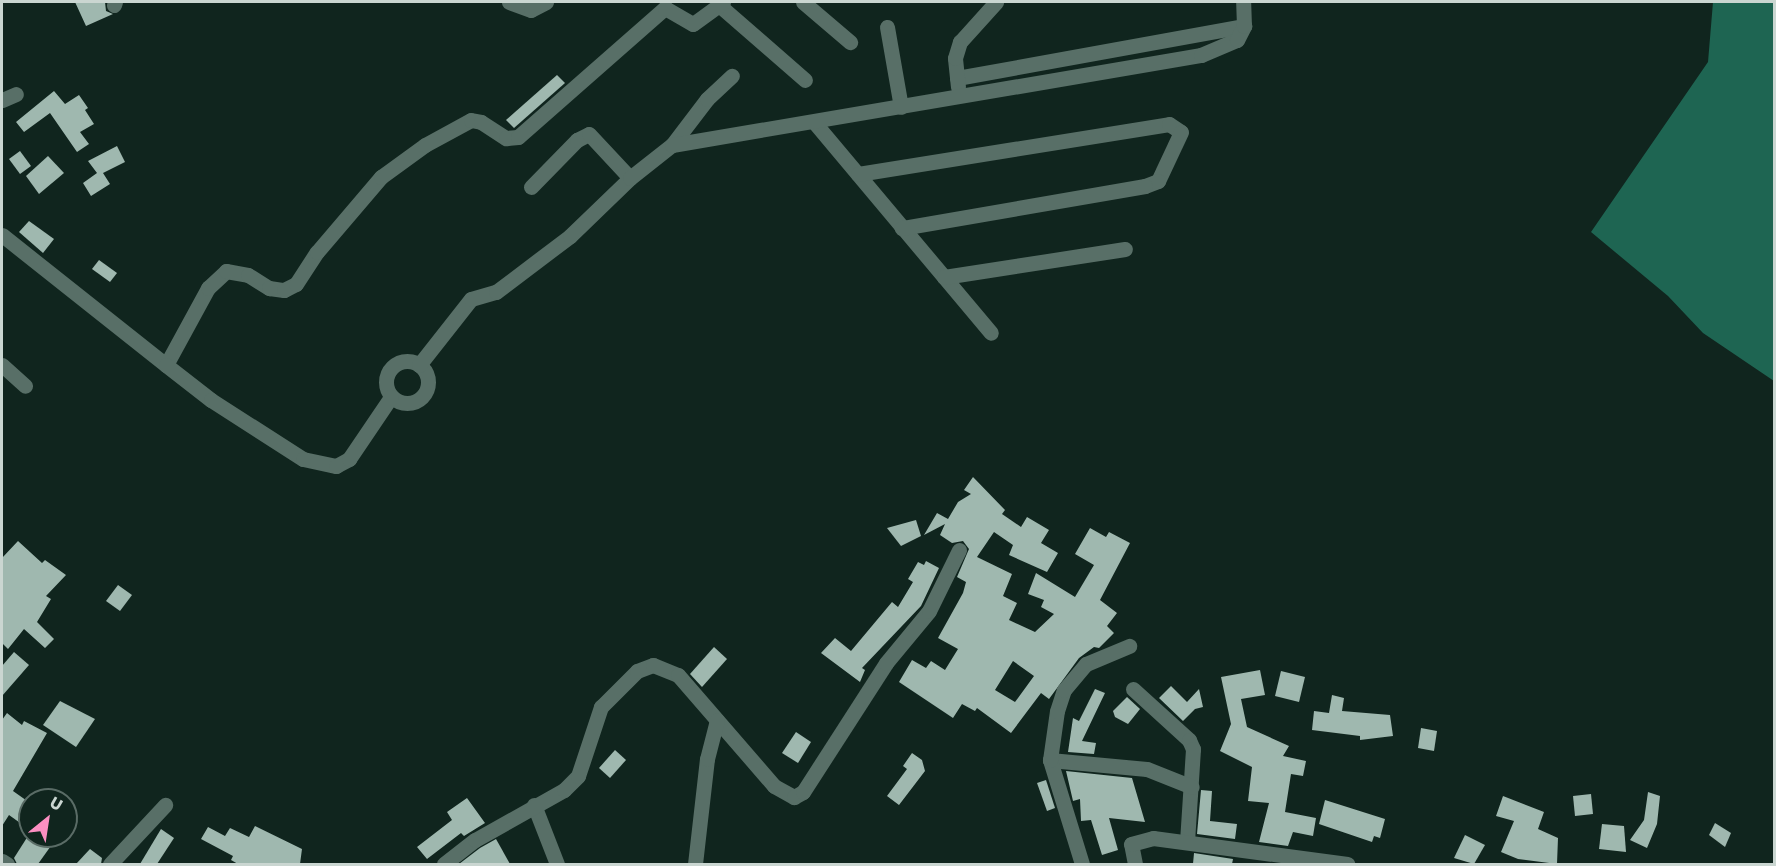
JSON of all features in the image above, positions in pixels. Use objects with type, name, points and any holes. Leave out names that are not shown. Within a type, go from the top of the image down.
[{"type":"street","points":[[509,2],[531,10],[546,2]]},
{"type":"street","points":[[803,2],[850,42]]},
{"type":"street","points":[[958,96],[956,58],[960,42],[997,2]]},
{"type":"street","points":[[672,145],[1201,55],[1237,40],[1244,26],[1243,2]]},
{"type":"street","points":[[166,365],[208,288],[226,271],[248,275],[269,288],[284,290],[297,284],[317,252],[381,177],[460,123],[481,122],[506,138],[518,137],[662,5],[693,24],[721,3],[805,80]]},
{"type":"street","points":[[957,78],[1244,26]]},
{"type":"street","points":[[887,27],[901,107]]},
{"type":"street","points":[[419,365],[471,299],[496,292],[561,243],[630,178],[672,145],[707,99],[732,76]]},
{"type":"street","points":[[814,122],[991,333]]},
{"type":"street","points":[[858,174],[1169,124],[1181,132],[1158,181],[1145,186],[902,228]]},
{"type":"street","points":[[531,187],[578,140],[589,134],[630,178]]},
{"type":"street","points":[[2,235],[211,400],[303,459],[336,466],[349,459],[391,397]]},
{"type":"street","points":[[944,277],[1125,249]]},
{"type":"street","points":[[408,361],[419,365],[429,382],[426,392],[410,404],[391,397],[386,386],[392,369],[408,361]]},
{"type":"street","points":[[2,365],[25,386]]},
{"type":"street","points":[[444,864],[475,840],[564,790],[578,776],[601,707],[637,671],[653,665],[668,669],[717,720],[774,786],[794,797],[803,792],[886,663],[929,611],[960,550]]},
{"type":"street","points":[[1082,864],[1050,760],[1064,690],[1086,664],[1129,646]]},
{"type":"street","points":[[1133,689],[1189,740],[1193,749],[1187,842]]},
{"type":"street","points":[[695,864],[707,759],[717,720]]},
{"type":"street","points":[[1050,760],[1147,769],[1192,787]]},
{"type":"street","points":[[110,864],[165,805]]},
{"type":"street","points":[[534,805],[557,864]]},
{"type":"street","points":[[1135,864],[1131,847],[1134,841],[1187,842],[1255,855],[1347,864]]},
{"type":"street","points":[[2,861],[6,864]]},
{"type":"green space","points":[[1713,2],[1774,2],[1774,381],[1703,333],[1668,296],[1591,232],[1708,62]]},
{"type":"building","points":[[75,2],[105,2],[106,11],[113,14],[86,26]]},
{"type":"building","points":[[557,75],[565,83],[514,128],[506,120]]},
{"type":"building","points":[[54,91],[65,104],[79,95],[88,108],[85,110],[94,124],[80,132],[89,144],[77,152],[50,113],[24,132],[16,122]]},
{"type":"building","points":[[117,146],[125,162],[103,173],[110,184],[91,196],[83,183],[97,173],[88,161]]},
{"type":"building","points":[[20,151],[31,166],[20,174],[9,159]]},
{"type":"building","points":[[48,156],[64,173],[39,194],[26,176]]},
{"type":"building","points":[[29,221],[54,239],[43,253],[19,232]]},
{"type":"building","points":[[99,260],[117,273],[110,282],[92,269]]},
{"type":"building","points":[[973,477],[1005,510],[1002,514],[1021,527],[1027,517],[1049,530],[1041,543],[1058,553],[1047,572],[1009,555],[1013,545],[994,532],[977,557],[1012,574],[1003,596],[1017,603],[1009,620],[1035,632],[1054,614],[1041,607],[1044,600],[1028,594],[1036,573],[1075,597],[1094,565],[1075,554],[1090,528],[1106,537],[1109,532],[1130,543],[1100,600],[1117,613],[1107,626],[1114,633],[1099,648],[1094,647],[1079,658],[1049,699],[1041,693],[1011,733],[977,708],[975,711],[962,704],[953,718],[899,682],[912,660],[926,668],[931,661],[945,670],[958,649],[938,638],[963,593],[966,582],[957,577],[969,549],[963,541],[952,543],[940,535],[945,524],[924,535],[937,513],[948,519],[958,502],[971,494],[964,490]],"holes":[[[1013,661],[1034,676],[1015,702],[995,690]]]},
{"type":"building","points":[[916,520],[921,536],[901,546],[887,528]]},
{"type":"building","points":[[18,541],[42,563],[45,560],[66,575],[46,596],[51,599],[37,622],[54,639],[45,648],[24,629],[8,649],[2,643],[2,558]]},
{"type":"building","points":[[926,561],[939,568],[921,606],[862,668],[865,670],[860,682],[821,653],[835,638],[851,651],[892,602],[898,607],[913,582],[908,579],[918,562],[924,565]]},
{"type":"building","points":[[118,585],[132,595],[120,611],[106,601]]},
{"type":"building","points":[[714,647],[727,659],[702,687],[690,674]]},
{"type":"building","points":[[14,652],[29,665],[2,696],[2,666]]},
{"type":"building","points":[[1260,670],[1265,695],[1241,699],[1247,727],[1289,746],[1283,756],[1306,761],[1303,776],[1291,774],[1285,812],[1316,818],[1313,836],[1293,832],[1288,846],[1259,842],[1269,803],[1248,801],[1252,767],[1220,751],[1231,724],[1221,677]]},
{"type":"building","points":[[1281,671],[1305,677],[1299,702],[1275,696]]},
{"type":"building","points":[[1171,686],[1187,702],[1199,689],[1203,707],[1195,709],[1183,721],[1159,698]]},
{"type":"building","points":[[1095,689],[1105,693],[1082,741],[1096,743],[1094,754],[1068,752],[1073,718],[1079,721]]},
{"type":"building","points":[[1332,695],[1344,698],[1342,711],[1390,715],[1393,736],[1360,740],[1360,736],[1312,730],[1314,711],[1329,713]]},
{"type":"building","points":[[1127,697],[1140,709],[1128,724],[1115,717],[1113,711]]},
{"type":"building","points":[[60,701],[95,719],[76,747],[43,725]]},
{"type":"building","points":[[7,713],[22,725],[24,721],[47,733],[13,791],[18,795],[18,821],[9,815],[2,826],[2,720]]},
{"type":"building","points":[[1421,728],[1437,731],[1434,751],[1418,748]]},
{"type":"building","points":[[796,732],[811,742],[798,763],[782,753]]},
{"type":"building","points":[[615,750],[626,760],[610,778],[599,768]]},
{"type":"building","points":[[912,753],[922,760],[925,771],[899,805],[887,796],[907,769],[903,766]]},
{"type":"building","points":[[1066,771],[1132,778],[1145,822],[1109,818],[1118,850],[1102,855],[1091,820],[1081,821],[1080,799],[1073,801]]},
{"type":"building","points":[[1046,780],[1055,808],[1047,811],[1037,783]]},
{"type":"building","points":[[1201,790],[1212,791],[1210,821],[1237,824],[1235,839],[1197,834]]},
{"type":"building","points":[[1648,792],[1660,796],[1657,824],[1647,848],[1630,840],[1644,820]]},
{"type":"building","points":[[1591,794],[1593,814],[1575,816],[1573,796]]},
{"type":"building","points":[[1503,796],[1544,812],[1538,829],[1558,838],[1557,864],[1518,859],[1501,852],[1514,821],[1496,816]]},
{"type":"building","points":[[467,798],[485,823],[464,836],[461,833],[427,859],[417,847],[452,820],[447,812]]},
{"type":"building","points":[[1325,800],[1385,819],[1380,838],[1374,836],[1372,842],[1319,824]]},
{"type":"building","points":[[1715,823],[1731,833],[1725,847],[1709,835]]},
{"type":"building","points":[[1602,824],[1624,826],[1626,852],[1599,849]]},
{"type":"building","points":[[255,826],[302,849],[300,864],[238,864],[231,860],[233,856],[201,839],[208,827],[225,836],[230,828],[249,837]]},
{"type":"building","points":[[161,829],[174,838],[157,864],[140,864]]},
{"type":"building","points":[[1465,835],[1485,845],[1474,864],[1454,858]]},
{"type":"building","points":[[496,839],[510,864],[459,864],[480,848]]},
{"type":"building","points":[[20,848],[49,848],[38,864],[17,864],[14,858]]},
{"type":"building","points":[[90,849],[102,858],[101,864],[76,864]]},
{"type":"building","points":[[1194,853],[1233,859],[1232,864],[1193,864]]}]
